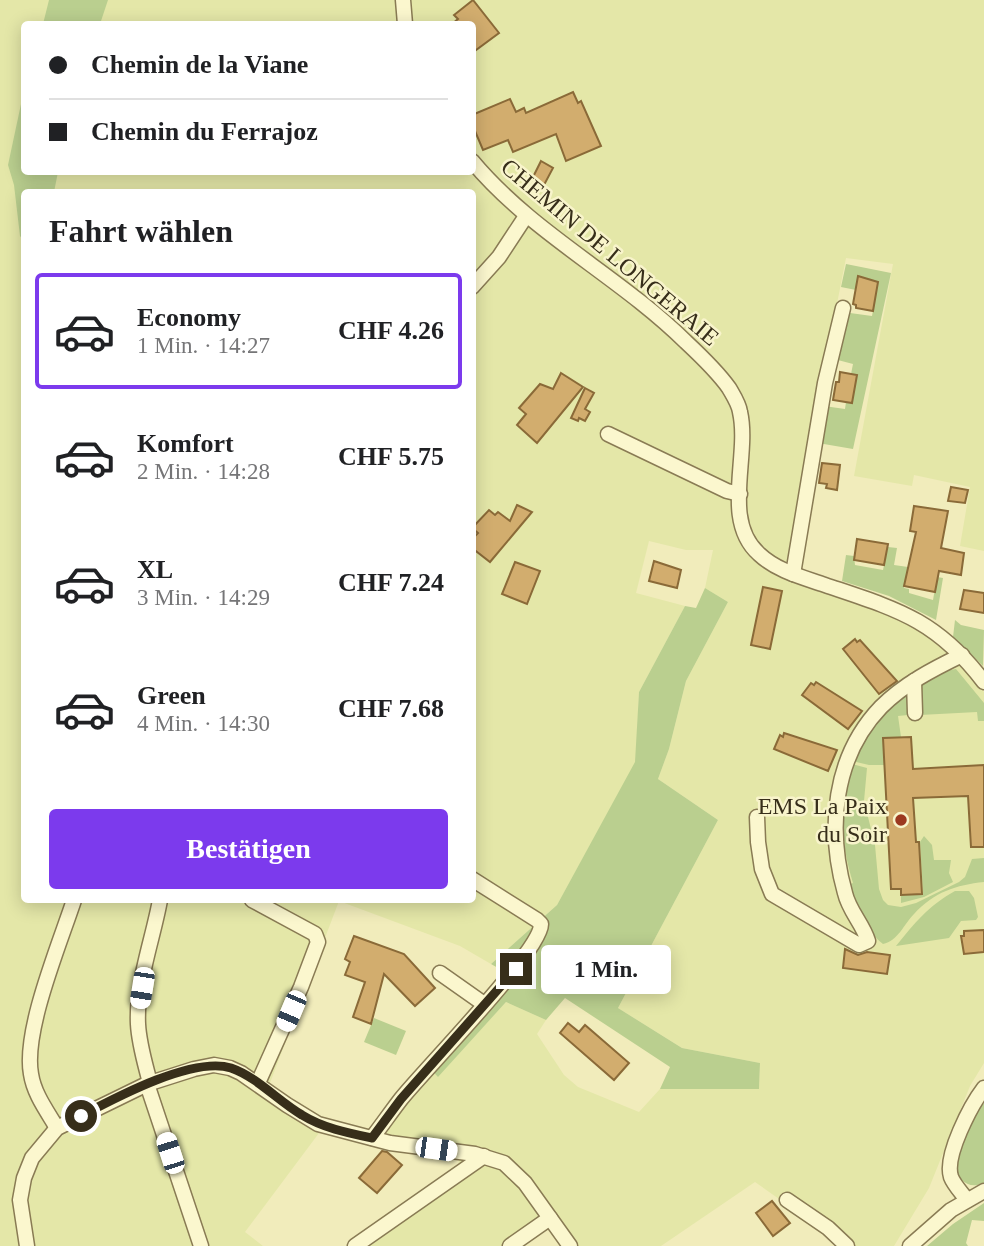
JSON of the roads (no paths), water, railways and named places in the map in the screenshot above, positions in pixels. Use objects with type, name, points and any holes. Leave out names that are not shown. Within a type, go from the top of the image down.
[{"type":"street","points":[[403,0],[405,21]]},
{"type":"street","name":"CHEMIN DE LONGERAIE","points":[[476,166],[526,216],[662,318],[728,387],[740,409],[742,427],[740,517],[745,537],[757,552],[772,565],[901,611],[936,631],[962,655],[984,682]]},
{"type":"street","points":[[476,283],[499,257],[526,216]]},
{"type":"street","points":[[793,574],[825,383],[843,307]]},
{"type":"street","points":[[608,434],[727,491],[740,494]]},
{"type":"street","points":[[757,817],[762,869],[772,894],[859,945],[868,941],[864,928],[846,898],[838,867],[834,836],[837,793],[856,741],[882,706],[914,681],[962,655]]},
{"type":"street","points":[[914,681],[915,713]]},
{"type":"street","points":[[372,1138],[401,1099],[516,969],[542,928],[537,920],[476,882]]},
{"type":"street","points":[[57,1128],[38,1097],[29,1063],[35,1019],[73,903]]},
{"type":"street","points":[[159,903],[138,1022],[148,1083],[201,1246]]},
{"type":"street","points":[[258,903],[315,934],[318,942],[301,988],[258,1083]]},
{"type":"street","points":[[440,973],[484,1004]]},
{"type":"street","points":[[27,1246],[20,1200],[24,1178],[33,1158],[57,1128],[148,1083],[214,1065],[230,1068],[258,1083],[318,1124],[372,1138],[484,1156],[512,1168],[570,1246]]},
{"type":"street","points":[[967,1200],[952,1180],[949,1161],[966,1119],[984,1088]]},
{"type":"street","points":[[355,1246],[484,1156]]},
{"type":"street","points":[[910,1246],[951,1210],[984,1191]]},
{"type":"street","points":[[787,1200],[828,1228],[847,1246]]},
{"type":"street","points":[[510,1246],[550,1218]]},
{"type":"place","name":"EMS La Paix du Soir","points":[[901,820]]}]
